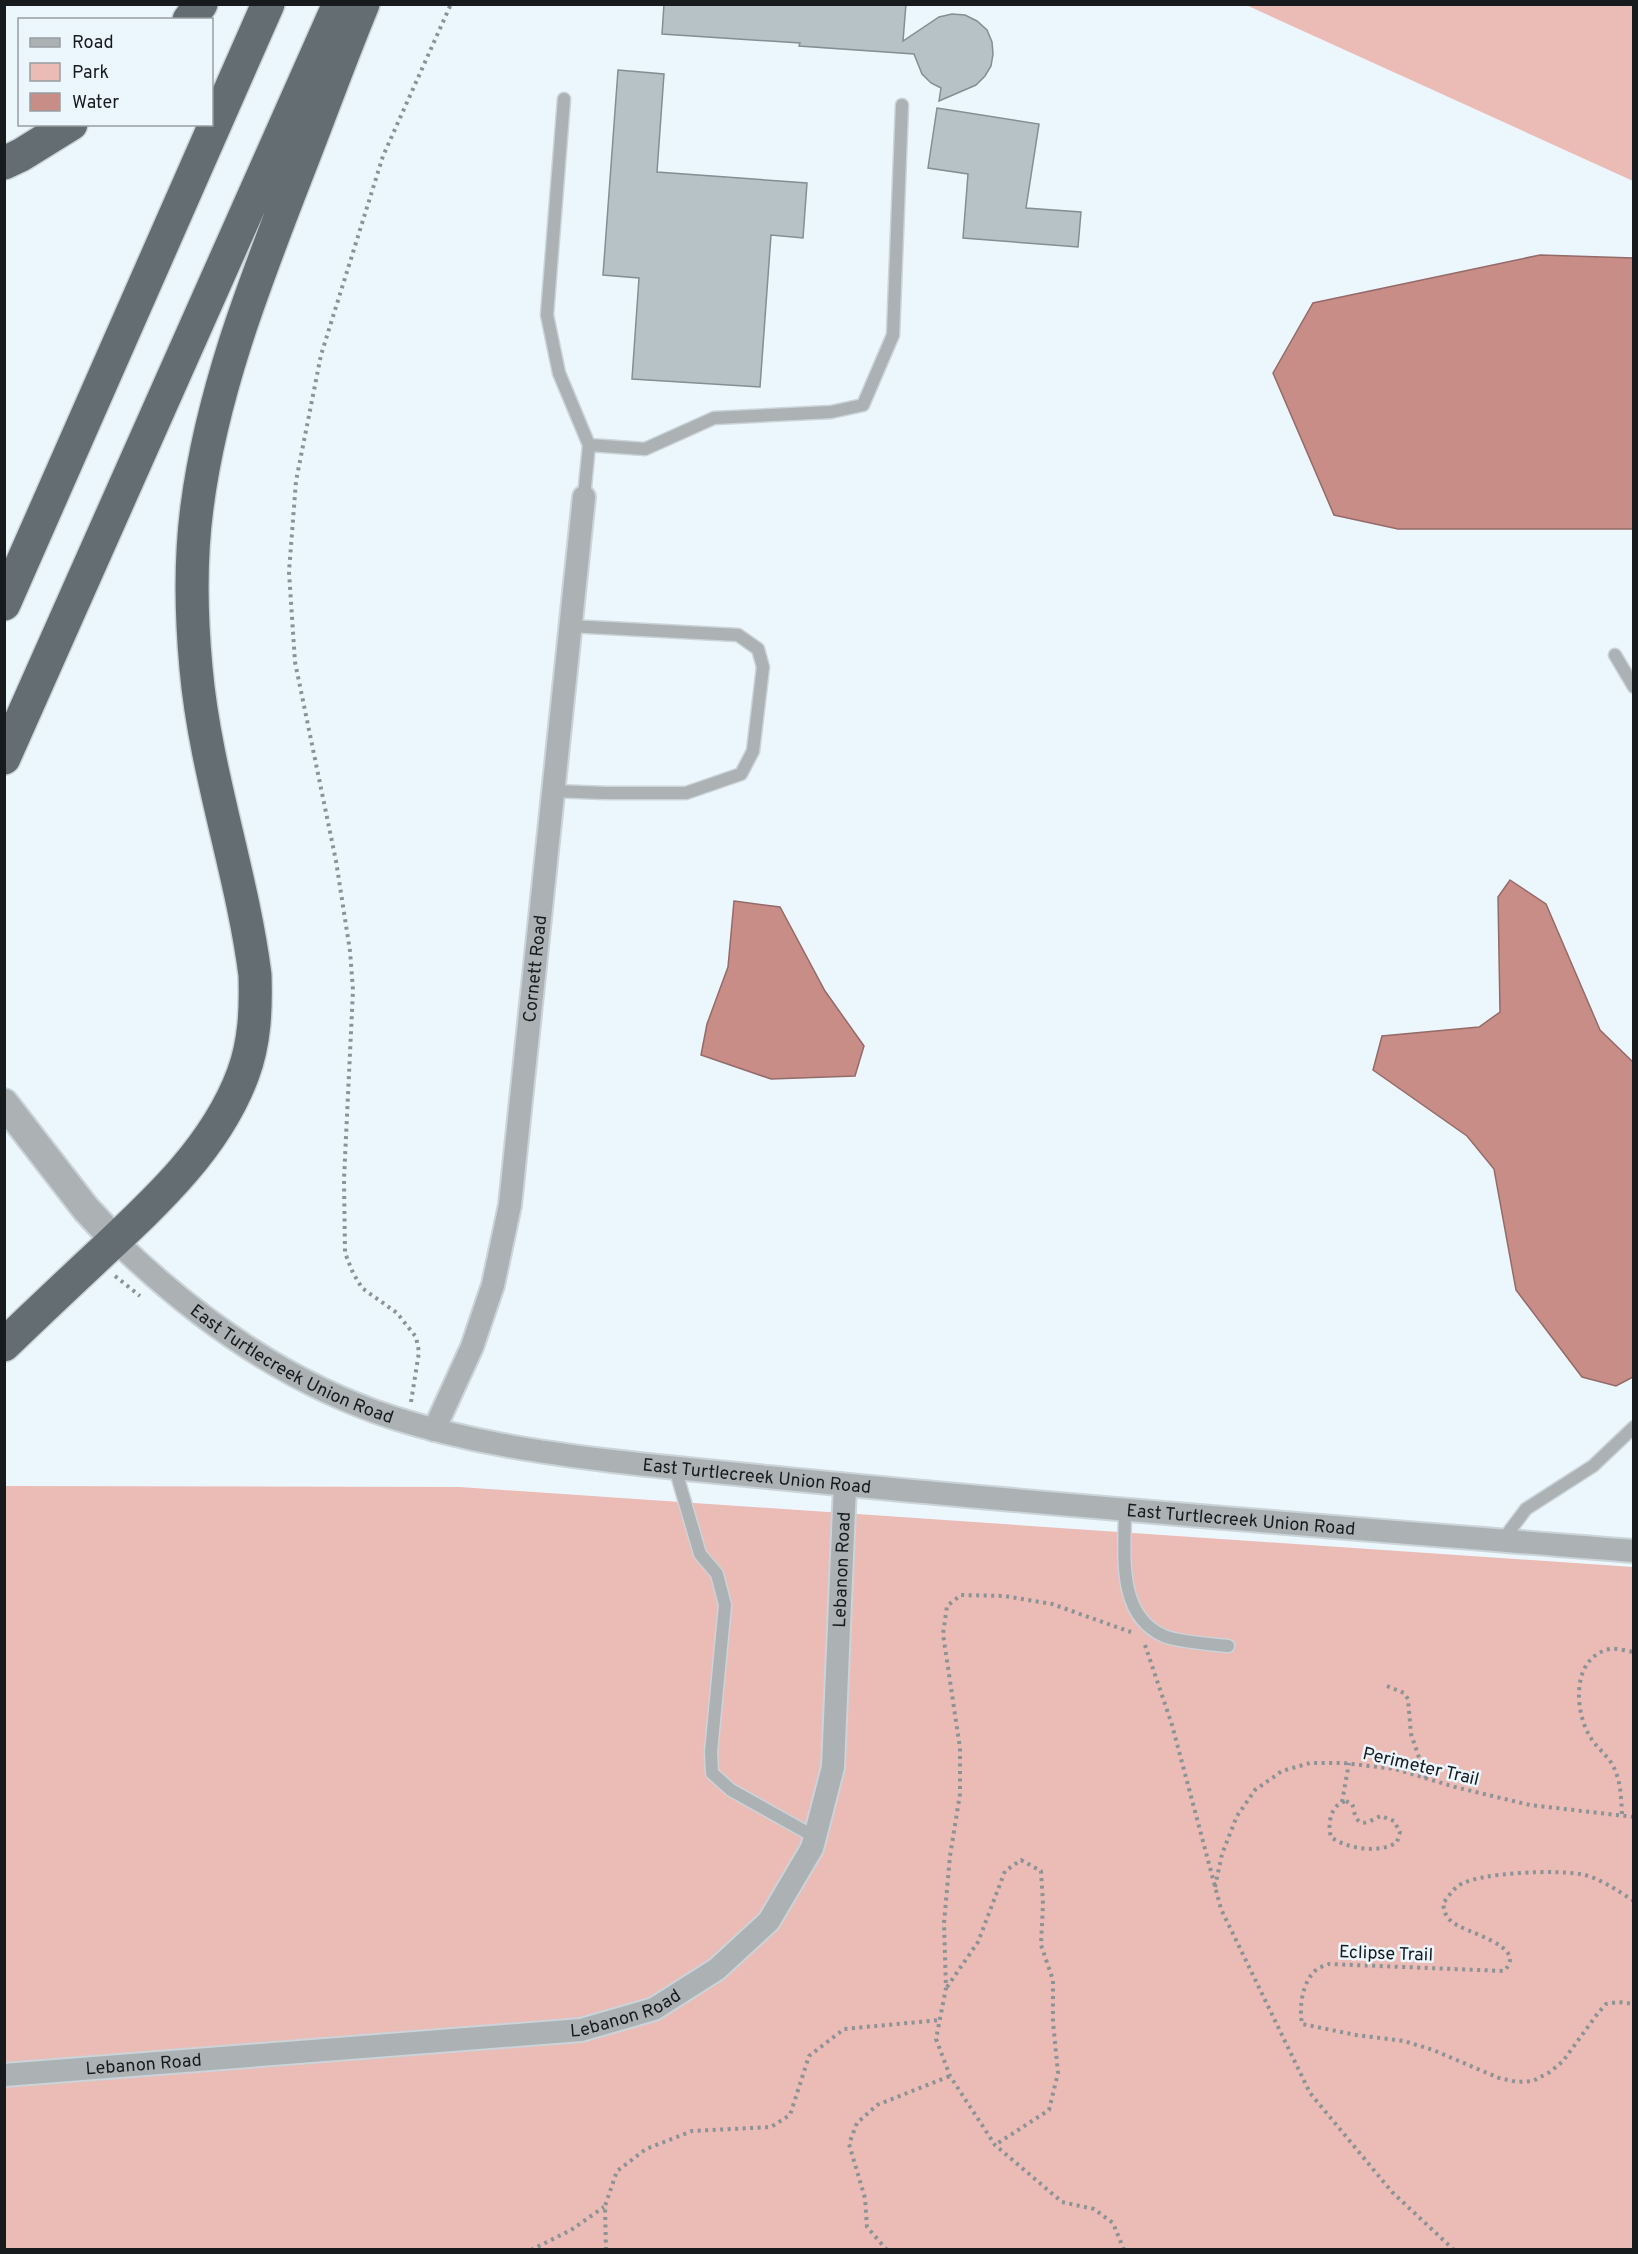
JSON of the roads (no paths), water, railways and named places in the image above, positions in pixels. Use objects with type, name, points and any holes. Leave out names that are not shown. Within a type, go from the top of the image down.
[{"type":"highway","points":[[190,18],[201,4]]},
{"type":"highway","points":[[4,604],[268,4]]},
{"type":"highway","points":[[4,758],[339,4]]},
{"type":"highway","points":[[4,1345],[107,1248],[195,1156],[224,1116],[244,1072],[252,1040],[256,1008],[253,959],[205,734],[196,669],[191,604],[192,555],[197,506],[212,425],[228,362],[260,269],[363,4]]},
{"type":"highway","points":[[4,163],[68,126]]},
{"type":"street","name":"Cornett Road","points":[[434,1430],[472,1347],[493,1285],[510,1205],[584,497]]},
{"type":"street","name":"East Turtlecreek Union Road","points":[[4,1103],[80,1201],[107,1248],[143,1268],[193,1310],[260,1356],[332,1394],[405,1422],[434,1430],[471,1440],[535,1452],[675,1468],[1125,1510],[1634,1551]]},
{"type":"street","name":"Lebanon Road","points":[[4,2075],[581,2030],[654,2009],[717,1969],[770,1921],[812,1848],[815,1837],[833,1767],[845,1485]]},
{"type":"lane","points":[[564,99],[547,315],[559,373],[589,445],[584,497]]},
{"type":"lane","points":[[589,445],[645,449],[714,418],[831,411],[863,405],[893,335],[902,105]]},
{"type":"lane","points":[[554,791],[686,793],[741,774],[753,751],[763,667],[758,649],[738,635],[569,626]]},
{"type":"lane","points":[[1615,655],[1634,687]]},
{"type":"lane","points":[[1502,1540],[1526,1509],[1593,1466],[1634,1427]]},
{"type":"lane","points":[[675,1468],[700,1554],[717,1574],[724,1605],[711,1752],[712,1773],[731,1790],[815,1837]]},
{"type":"lane","points":[[1125,1510],[1125,1563],[1128,1593],[1136,1612],[1148,1626],[1165,1637],[1228,1646]]},
{"type":"water","points":[[1540,255],[1633,258],[1633,529],[1398,529],[1334,515],[1273,373],[1313,303]]},
{"type":"water","points":[[1510,880],[1546,904],[1600,1030],[1633,1062],[1633,1377],[1616,1386],[1582,1377],[1516,1290],[1494,1169],[1467,1136],[1373,1070],[1382,1036],[1479,1027],[1500,1012],[1498,897]]},
{"type":"water","points":[[734,901],[780,907],[825,991],[864,1046],[855,1076],[771,1079],[701,1055],[707,1024],[728,967]]}]
